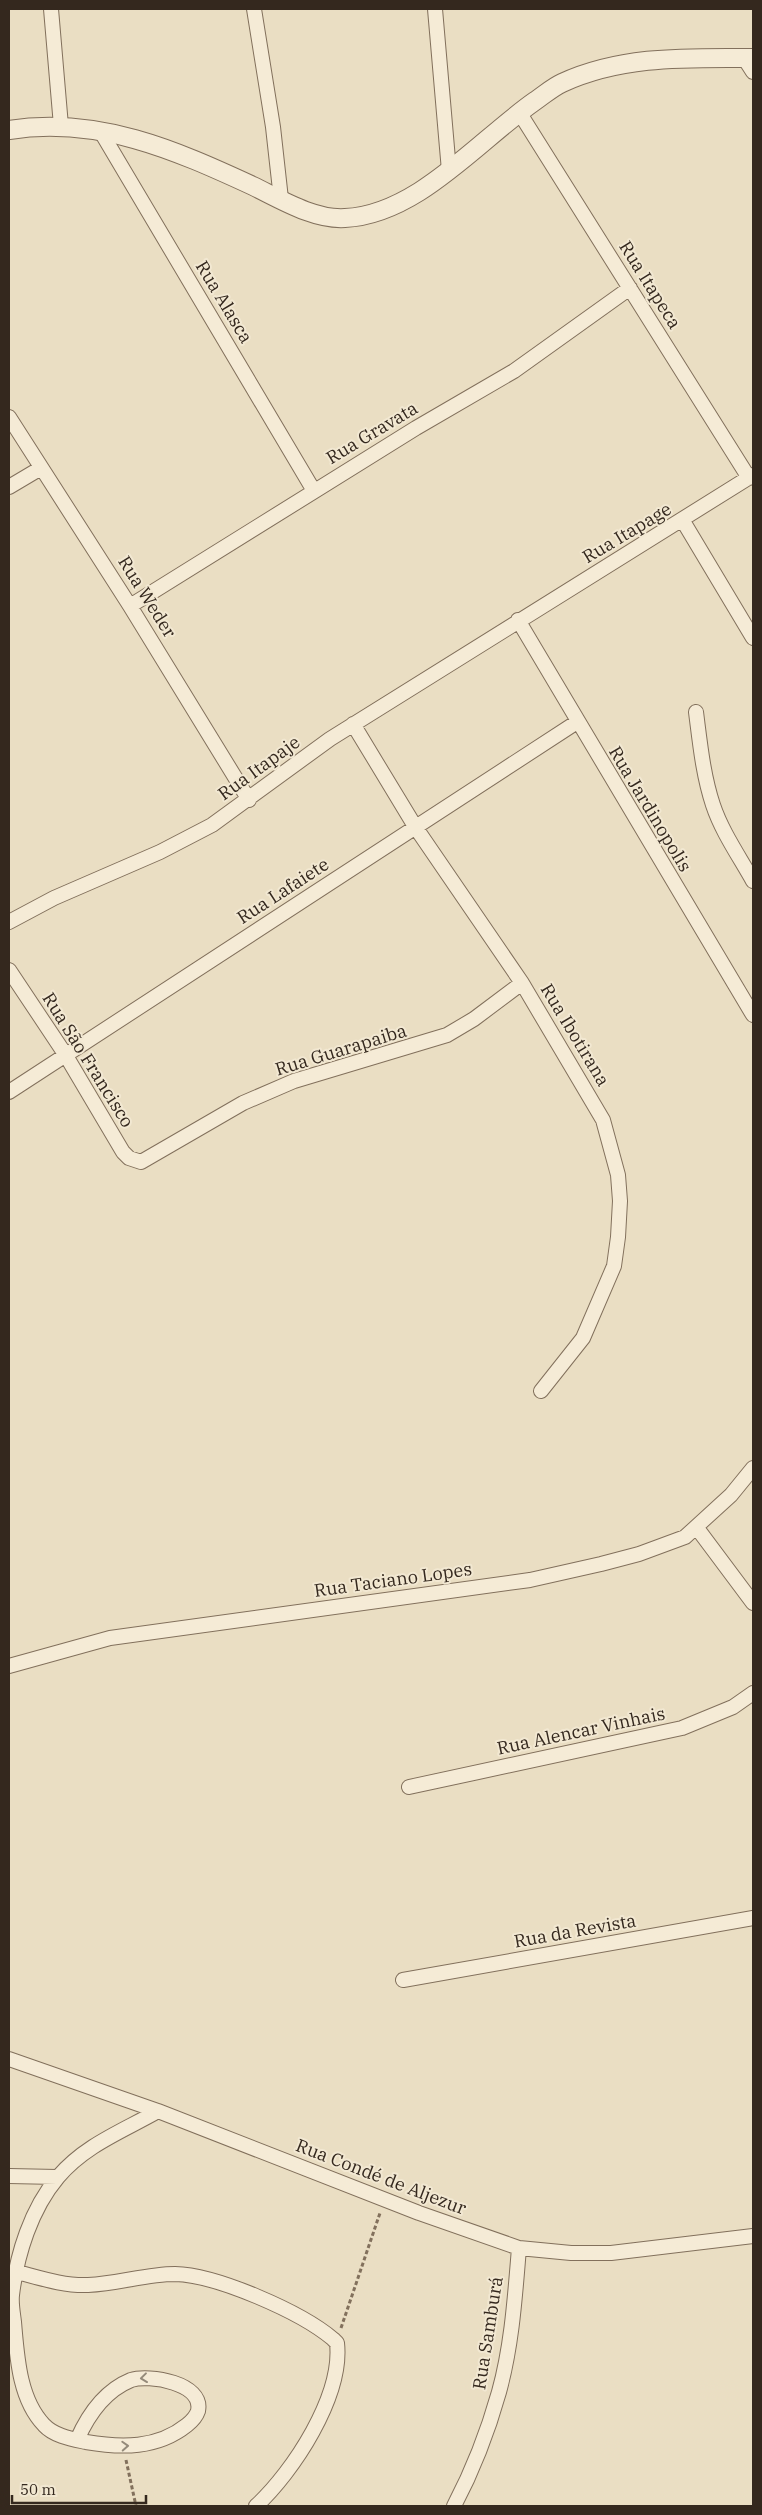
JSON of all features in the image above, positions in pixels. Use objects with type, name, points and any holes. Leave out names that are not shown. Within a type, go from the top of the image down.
[{"type":"street","points":[[51,9],[61,126]]},
{"type":"street","points":[[254,9],[273,127],[281,199]]},
{"type":"street","points":[[435,9],[449,171]]},
{"type":"street","points":[[9,130],[61,126],[132,137],[161,146],[281,199],[327,216],[346,218],[381,210],[411,197],[449,171],[519,112],[561,83],[596,70],[632,62],[665,58],[750,63]]},
{"type":"street","name":"Rua Itapeca","points":[[519,112],[751,477]]},
{"type":"street","name":"Rua Alasca","points":[[101,132],[314,491]]},
{"type":"street","name":"Rua Gravata","points":[[130,606],[314,491],[514,371],[630,288]]},
{"type":"street","name":"Rua Weder","points":[[9,417],[130,606],[249,800]]},
{"type":"street","points":[[9,487],[41,468]]},
{"type":"street","name":"Rua Itapage","points":[[518,620],[683,521],[751,477]]},
{"type":"street","points":[[683,521],[753,638]]},
{"type":"street","name":"Rua Jardinopolis","points":[[518,620],[753,1016]]},
{"type":"street","name":"Rua Itapaje","points":[[9,922],[54,898],[188,839],[249,800],[353,724],[518,620]]},
{"type":"street","points":[[696,712],[704,768],[713,804],[729,840],[753,880]]},
{"type":"street","name":"Rua Lafaiete","points":[[9,1092],[577,722]]},
{"type":"street","name":"Rua Ibotirana","points":[[353,724],[416,828],[522,984],[603,1120],[618,1175],[620,1201],[614,1266],[601,1300],[583,1338],[541,1391]]},
{"type":"street","name":"Rua São Francisco","points":[[9,970],[65,1054],[122,1152],[129,1158],[141,1162]]},
{"type":"street","name":"Rua Guarapaiba","points":[[141,1162],[243,1103],[294,1081],[447,1034],[474,1019],[522,984]]},
{"type":"street","name":"Rua Taciano Lopes","points":[[9,1666],[110,1638],[530,1580],[639,1554],[684,1537],[697,1528],[731,1496],[753,1468]]},
{"type":"street","points":[[697,1528],[753,1603]]},
{"type":"street","name":"Rua Alencar Vinhais","points":[[409,1787],[682,1728],[710,1718],[753,1694]]},
{"type":"street","name":"Rua da Revista","points":[[403,1980],[753,1918]]},
{"type":"street","name":"Rua Condé de Aljezur","points":[[9,2059],[158,2111],[384,2199],[519,2248],[571,2253],[611,2252],[753,2236]]},
{"type":"street","points":[[76,2440],[93,2410],[108,2395],[131,2381],[141,2378],[162,2378],[181,2386],[195,2398],[198,2410],[194,2419],[181,2430],[165,2438],[123,2447],[76,2440],[62,2436],[44,2425],[27,2398],[18,2365],[12,2296],[30,2223],[58,2177],[90,2147],[158,2111]]},
{"type":"street","points":[[9,2176],[58,2177]]},
{"type":"street","name":"Rua Samburá","points":[[454,2506],[468,2479],[499,2392],[512,2322],[519,2248]]},
{"type":"street","points":[[17,2272],[68,2284],[89,2285],[159,2274],[179,2274],[248,2293],[300,2317],[320,2329],[337,2343],[337,2364],[332,2386],[315,2428],[288,2472],[256,2506]]},
{"type":"path","points":[[337,2343],[384,2199]]},
{"type":"path","points":[[123,2447],[136,2506]]}]
